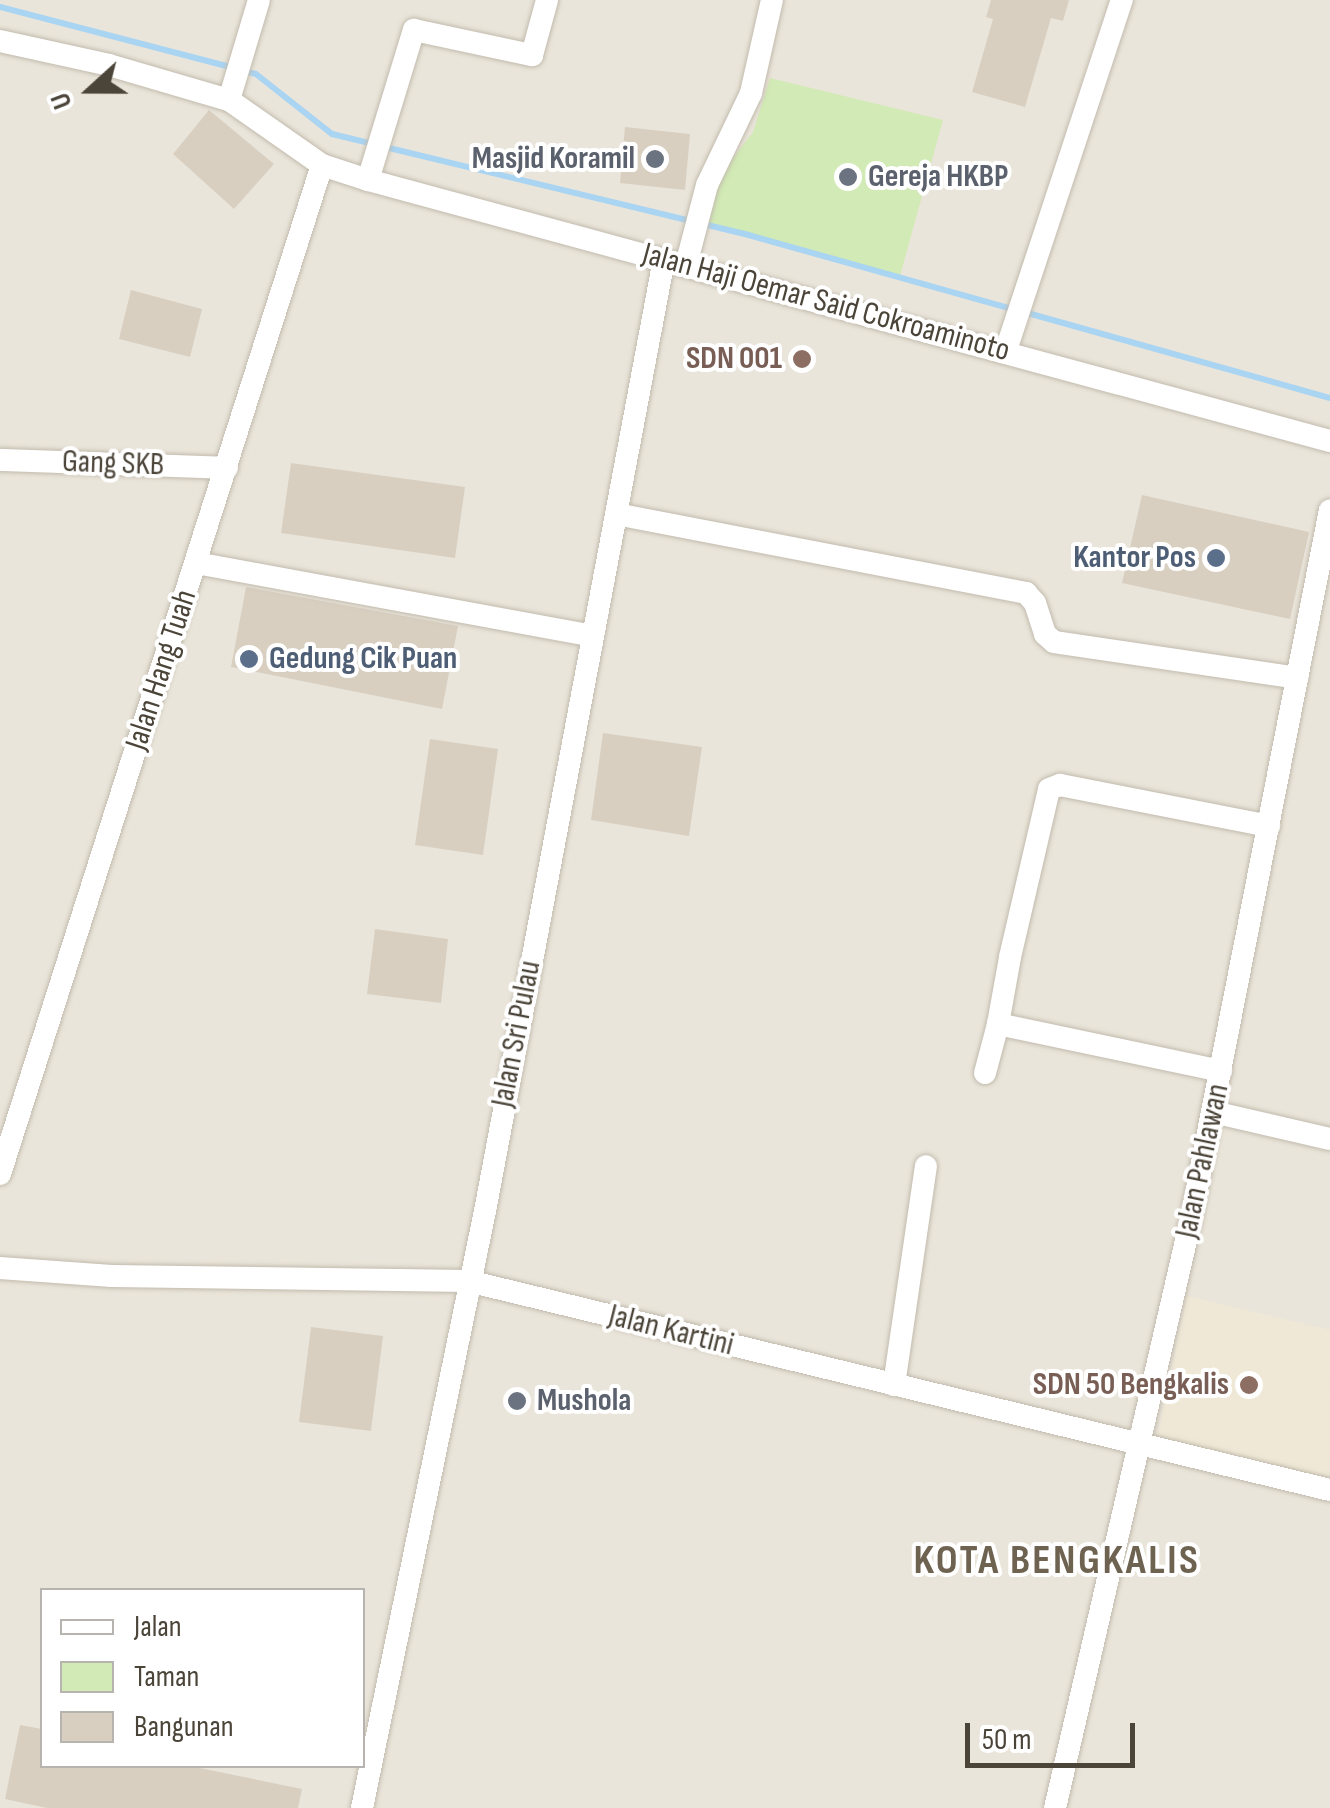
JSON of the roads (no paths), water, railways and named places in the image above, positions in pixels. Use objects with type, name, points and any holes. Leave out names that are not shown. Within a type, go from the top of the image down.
[{"type":"street","points":[[234,84],[259,0]]},
{"type":"street","points":[[372,172],[414,30],[532,55],[548,0]]},
{"type":"street","name":"Jalan Sri Pulau","points":[[362,1808],[616,514],[680,257],[750,93],[772,0]]},
{"type":"street","points":[[1009,342],[1122,0]]},
{"type":"street","name":"Jalan Haji Oemar Said Cokroaminoto","points":[[0,41],[109,65],[234,84],[322,165],[372,172],[1009,342],[1330,441]]},
{"type":"street","name":"Jalan Hang Tuah","points":[[0,1174],[322,165]]},
{"type":"street","name":"Gang SKB","points":[[0,460],[227,468]]},
{"type":"street","name":"Jalan Pahlawan","points":[[1055,1808],[1136,1445],[1167,1333],[1330,510]]},
{"type":"street","points":[[616,514],[1026,593],[1035,603],[1045,634],[1054,642],[1297,678]]},
{"type":"street","points":[[196,563],[592,636]]},
{"type":"street","points":[[985,1073],[1048,789],[1060,785],[1269,826]]},
{"type":"street","points":[[998,1024],[1221,1070]]},
{"type":"street","points":[[1213,1112],[1330,1140]]},
{"type":"street","points":[[894,1385],[926,1166]]},
{"type":"street","name":"Jalan Kartini","points":[[0,1268],[112,1276],[468,1281],[1330,1490]]},
{"type":"waterway","points":[[0,7],[231,67]]},
{"type":"waterway","points":[[243,71],[256,74],[332,134],[373,144]]},
{"type":"waterway","points":[[385,147],[745,234],[1012,309]]},
{"type":"waterway","points":[[1024,312],[1330,398]]},
{"type":"place","name":"Masjid Koramil","points":[[655,159]]},
{"type":"place","name":"Gereja HKBP","points":[[848,177]]},
{"type":"place","name":"SDN 001","points":[[802,359]]},
{"type":"place","name":"Kantor Pos","points":[[1216,558]]},
{"type":"place","name":"Gedung Cik Puan","points":[[249,659]]},
{"type":"place","name":"SDN 50 Bengkalis","points":[[1249,1385]]},
{"type":"place","name":"Mushola","points":[[517,1401]]},
{"type":"district","name":"KOTA BENGKALIS","points":[[1057,1561]]}]
